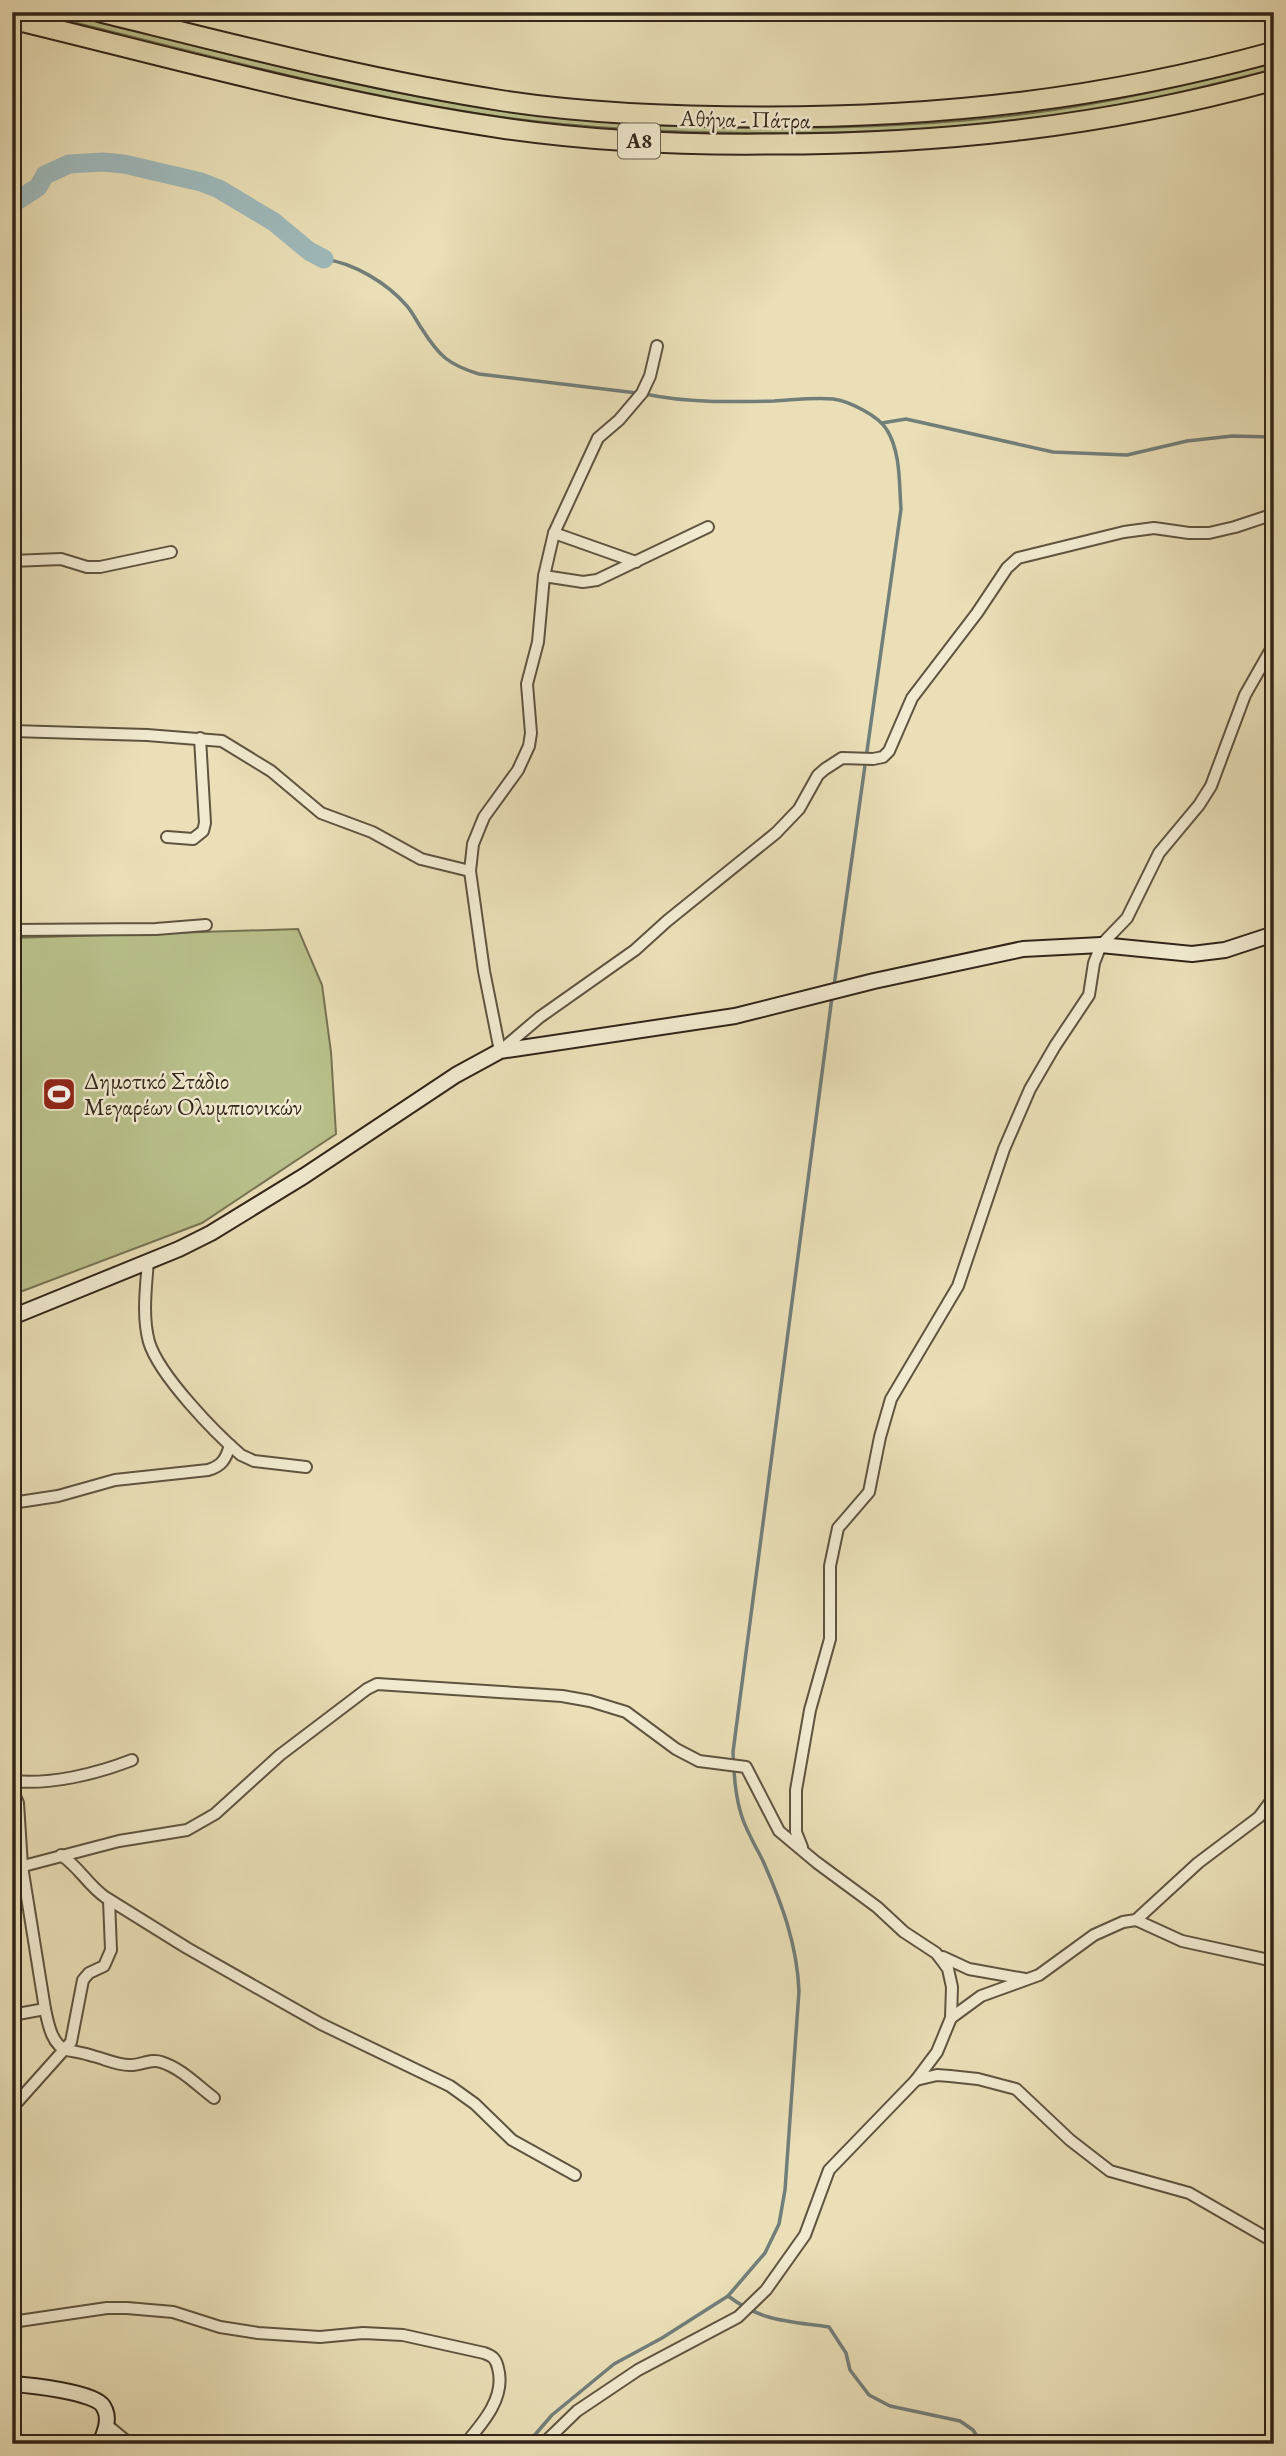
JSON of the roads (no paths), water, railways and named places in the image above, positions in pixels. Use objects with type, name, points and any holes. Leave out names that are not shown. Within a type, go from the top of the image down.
[{"type":"highway","name":"Αθήνα - Πάτρα","points":[[101,12],[426,88],[546,106],[668,116],[830,117],[991,107],[1126,87],[1274,52]]},
{"type":"highway","name":"Αθήνα - Πάτρα","points":[[12,19],[407,112],[528,131],[666,142],[831,144],[993,134],[1075,124],[1140,112],[1274,80]]},
{"type":"street","points":[[500,1051],[484,971],[470,871],[473,844],[480,826],[519,770],[529,746],[531,733],[527,684],[538,642],[544,576],[554,533],[590,451],[642,393],[650,376],[657,346]]},
{"type":"street","points":[[12,1317],[197,1241],[229,1223],[456,1075],[500,1051],[551,1009],[635,950],[776,833],[799,809],[818,775],[847,757],[880,758],[889,751],[912,698],[967,627],[1007,568],[1018,558],[1134,530],[1154,528],[1209,533],[1274,514]]},
{"type":"street","points":[[544,576],[583,582],[597,580],[708,527]]},
{"type":"street","points":[[554,533],[636,562]]},
{"type":"street","points":[[12,561],[61,559],[87,567],[100,567],[171,552]]},
{"type":"street","points":[[803,1849],[796,1832],[796,1790],[810,1710],[830,1639],[830,1566],[836,1533],[840,1524],[869,1492],[891,1399],[958,1286],[1004,1149],[1030,1089],[1089,995],[1094,963],[1101,945],[1128,918],[1159,853],[1205,796],[1245,695],[1274,644]]},
{"type":"street","points":[[12,731],[222,741],[284,780],[321,813],[372,832],[421,859],[470,871]]},
{"type":"street","points":[[167,837],[193,839],[203,831],[205,823],[200,738]]},
{"type":"street","points":[[12,930],[180,928],[206,925]]},
{"type":"street","points":[[500,1051],[716,1019],[1023,949],[1101,945],[1192,954],[1225,950],[1274,934]]},
{"type":"street","points":[[148,1261],[146,1323],[149,1341],[168,1377],[241,1455],[254,1461],[306,1466]]},
{"type":"street","points":[[12,1503],[58,1496],[115,1480],[208,1471],[219,1467],[230,1445]]},
{"type":"street","points":[[17,1868],[119,1841],[178,1833],[206,1820],[315,1727],[377,1684],[562,1696],[626,1712],[676,1749],[706,1763],[746,1767],[779,1831],[877,1907],[904,1932],[936,1953],[969,1969],[1027,1979]]},
{"type":"street","points":[[12,1781],[30,1782],[76,1776],[132,1760]]},
{"type":"street","points":[[12,1789],[18,1803],[17,1868],[51,2033],[65,2050],[124,2065],[163,2062],[214,2098]]},
{"type":"street","points":[[1136,1920],[1198,1863],[1259,1817],[1274,1797]]},
{"type":"street","points":[[61,1855],[71,1862],[94,1889],[109,1900],[187,1948],[331,2029],[450,2086],[475,2104],[512,2140],[575,2175]]},
{"type":"street","points":[[12,2108],[71,2042],[83,1980],[89,1973],[104,1966],[111,1950],[109,1900]]},
{"type":"street","points":[[951,2018],[981,1996],[1046,1970],[1094,1935],[1123,1922],[1136,1920],[1182,1941],[1274,1961]]},
{"type":"street","points":[[543,2444],[570,2416],[603,2393],[638,2370],[717,2330],[747,2310],[766,2290],[805,2235],[829,2170],[916,2080],[937,2052],[951,2018],[951,1978],[936,1953]]},
{"type":"street","points":[[12,2015],[45,2009]]},
{"type":"street","points":[[916,2080],[937,2075],[950,2076],[1016,2088],[1070,2140],[1110,2171],[1189,2193],[1274,2242]]},
{"type":"street","points":[[12,2322],[98,2309],[127,2308],[173,2312],[220,2327],[258,2333],[320,2337],[363,2333],[403,2334],[484,2353],[496,2362],[500,2386],[490,2413],[465,2444]]},
{"type":"street","points":[[12,2384],[98,2400],[103,2406],[107,2425],[100,2444]]},
{"type":"street","points":[[107,2425],[130,2444]]},
{"type":"waterway","points":[[12,204],[38,187],[45,175],[69,164],[124,164],[201,182],[219,189],[274,222],[309,251],[324,259]]},
{"type":"waterway","points":[[324,259],[369,275],[390,290],[409,309],[440,353],[460,367],[479,374],[637,393]]},
{"type":"waterway","points":[[645,394],[709,401],[818,398],[840,400],[863,410],[877,420],[892,439],[898,469],[901,509],[834,986]]},
{"type":"waterway","points":[[882,423],[906,419],[1053,452],[1127,455],[1187,441],[1232,436],[1274,437]]},
{"type":"waterway","points":[[527,2444],[552,2415],[614,2364],[662,2338],[728,2296],[765,2253],[779,2224],[785,2190],[798,1974],[782,1909],[740,1809],[733,1752],[832,997]]},
{"type":"waterway","points":[[728,2296],[764,2316],[829,2327],[846,2353],[850,2370],[869,2395],[890,2406],[960,2421],[973,2430],[982,2444]]},
{"type":"place","name":"Δημοτικό Στάδιο Μεγαρέων Ολυμπιονικών","points":[[59,1094]]}]
